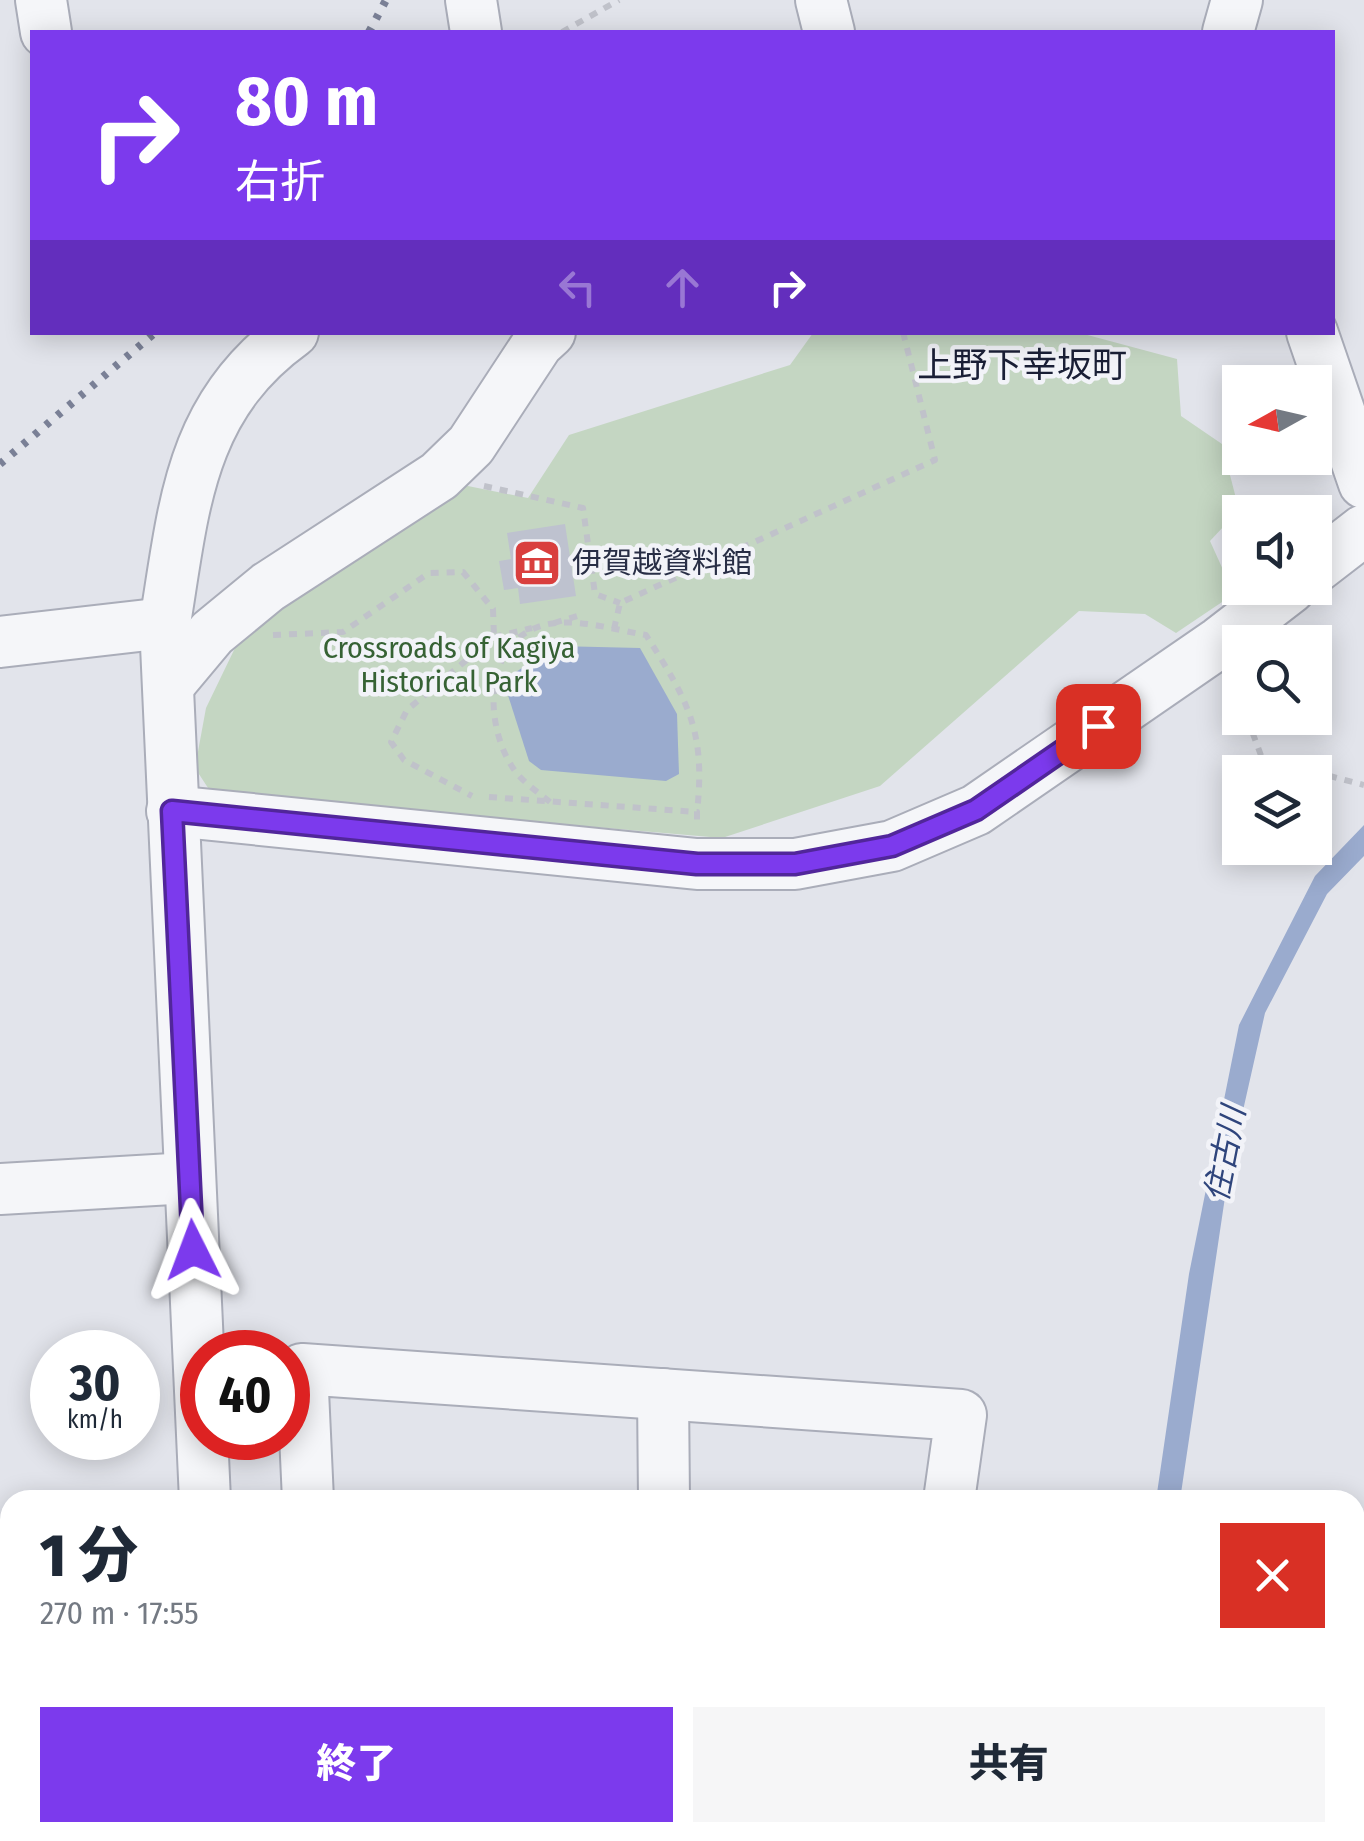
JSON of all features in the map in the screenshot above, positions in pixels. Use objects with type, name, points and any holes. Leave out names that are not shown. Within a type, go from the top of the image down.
[{"type":"street","points":[[41,0],[46,30]]},
{"type":"street","points":[[471,0],[476,30]]},
{"type":"street","points":[[822,0],[829,30]]},
{"type":"street","points":[[1229,30],[1237,0]]},
{"type":"street","points":[[204,1490],[172,811],[171,682],[189,628],[185,498],[200,443],[233,386],[290,335]]},
{"type":"street","points":[[0,642],[189,628],[268,587],[438,476],[471,446],[547,335]]},
{"type":"street","points":[[1313,335],[1364,483]]},
{"type":"street","points":[[1332,555],[1364,530]]},
{"type":"street","points":[[172,811],[697,864],[795,864],[892,846],[976,810],[1268,605]]},
{"type":"street","points":[[0,1189],[190,1178]]},
{"type":"street","points":[[308,1490],[302,1370],[960,1415],[951,1490]]},
{"type":"street","points":[[664,1394],[664,1490]]},
{"type":"path","points":[[566,30],[618,0]]},
{"type":"path","points":[[438,476],[583,508],[595,594],[620,602],[935,460],[904,335]]},
{"type":"path","points":[[189,628],[313,636],[343,632],[429,573],[463,572],[493,610],[494,636]]},
{"type":"path","points":[[614,629],[620,602]]},
{"type":"path","points":[[584,614],[494,636],[407,710],[391,742],[404,760],[466,795],[697,812]]},
{"type":"path","points":[[550,802],[516,771],[509,758],[497,733],[491,682],[510,649],[544,625],[646,635],[691,712],[700,741],[697,864]]},
{"type":"path","points":[[1253,735],[1262,758],[1364,785]]},
{"type":"green space","name":"Crossroads of Kagiya Historical Park","points":[[812,335],[1087,335],[1177,359],[1181,416],[1222,444],[1222,475],[1230,475],[1235,495],[1222,495],[1222,528],[1210,541],[1222,568],[1222,602],[1176,633],[1145,614],[1079,611],[880,786],[722,838],[212,794],[195,768],[206,708],[235,648],[269,601],[453,483],[528,498],[569,435],[790,365]]},
{"type":"water","points":[[555,646],[640,648],[677,714],[679,774],[666,781],[541,770],[529,761],[507,692],[516,672]]},
{"type":"water","name":"住古川","points":[[1364,825],[1364,856],[1327,894],[1265,1013],[1228,1177],[1181,1490],[1157,1490],[1189,1274],[1239,1025],[1315,876],[1326,865],[1332,865],[1332,858]]},
{"type":"building","points":[[565,524],[576,596],[520,604],[518,588],[504,590],[499,561],[511,559],[507,533]]},
{"type":"railway","points":[[370,30],[386,0]]},
{"type":"railway","points":[[0,464],[152,335]]},
{"type":"place","name":"伊賀越資料館","points":[[537,563]]},
{"type":"district","name":"上野下幸坂町","points":[[1022,365]]},
{"type":"route","points":[[193,1250],[172,811],[697,864],[795,864],[892,846],[976,810],[1098,726]]}]
